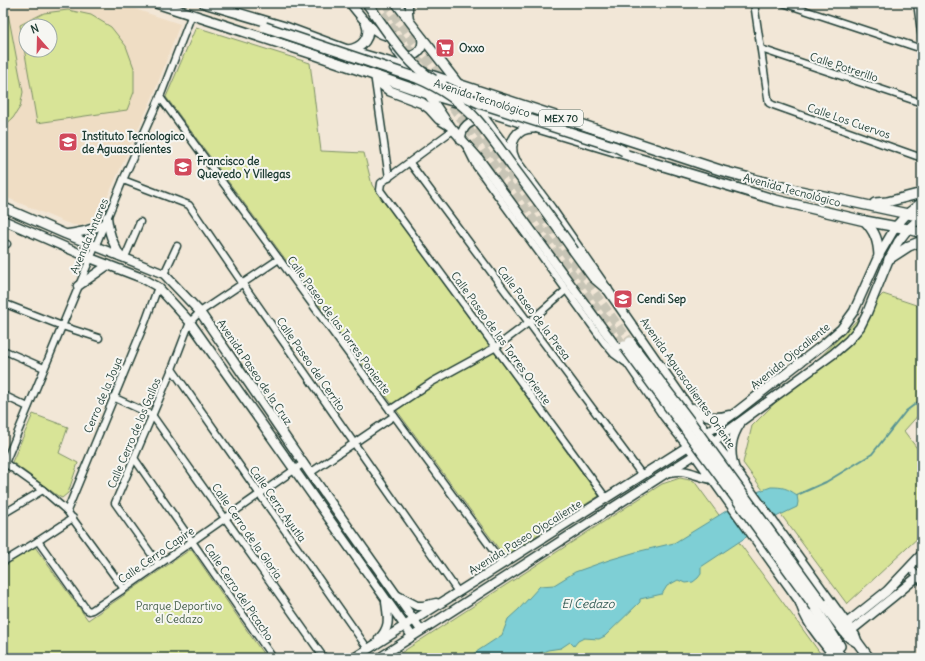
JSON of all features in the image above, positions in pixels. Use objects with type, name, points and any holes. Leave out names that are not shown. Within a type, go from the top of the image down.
[{"type":"main road","name":"Avenida Tecnológico","points":[[156,3],[376,75],[428,94],[477,108],[535,128],[776,200],[922,233]]},
{"type":"main road","points":[[350,3],[375,31],[387,36]]},
{"type":"main road","points":[[362,3],[387,36],[451,128],[479,159],[628,363],[664,416],[695,455],[729,504],[842,658]]},
{"type":"main road","points":[[367,3],[410,60],[422,73],[445,87],[479,103],[616,147],[654,163]]},
{"type":"main road","name":"Avenida Aguascalientes Oriente","points":[[396,3],[410,23],[460,85],[551,208],[707,433],[775,525],[846,629],[850,638],[858,643],[869,658]]},
{"type":"main road","name":"Avenida Tecnológico","points":[[208,4],[285,27],[347,50],[409,68],[722,171],[791,189],[922,216]]},
{"type":"main road","points":[[208,4],[219,12],[417,78],[432,85],[449,96],[477,119],[593,277],[607,289]]},
{"type":"main road","points":[[347,50],[352,50],[359,47],[365,41],[368,34],[368,26],[366,22]]},
{"type":"main road","points":[[399,54],[408,57],[417,53],[421,48],[422,38]]},
{"type":"main road","points":[[376,75],[381,84],[390,91],[422,103],[451,128]]},
{"type":"main road","points":[[463,141],[462,132],[469,123],[478,120],[488,124]]},
{"type":"main road","points":[[514,158],[511,146],[516,134],[527,128],[535,128]]},
{"type":"main road","points":[[862,204],[887,202],[922,193]]},
{"type":"main road","name":"Avenida Ojocaliente","points":[[707,433],[735,413],[841,329],[854,311],[879,255],[896,226],[908,213],[922,202]]},
{"type":"main road","name":"Avenida Paseo de la Cruz","points":[[3,208],[164,274],[200,312],[310,473],[421,630]]},
{"type":"main road","name":"Avenida Ojocaliente","points":[[714,441],[833,354],[848,341],[860,327],[889,259],[898,242],[908,229],[922,216]]},
{"type":"main road","name":"Avenida Paseo de la Cruz","points":[[3,220],[90,258],[142,278],[158,287],[190,322],[412,636]]},
{"type":"main road","points":[[65,234],[94,229],[106,220],[112,240],[122,257]]},
{"type":"main road","points":[[865,221],[872,228],[876,236],[879,255]]},
{"type":"main road","points":[[889,259],[909,246],[922,241]]},
{"type":"main road","points":[[78,286],[108,265]]},
{"type":"main road","name":"Avenida Aguascalientes Oriente","points":[[627,344],[716,471],[818,605],[848,658]]},
{"type":"main road","points":[[686,403],[699,413],[710,417],[725,416],[735,413]]},
{"type":"main road","points":[[664,416],[675,423],[684,425],[691,422],[694,414]]},
{"type":"main road","points":[[736,471],[731,457],[732,444],[737,428],[744,419]]},
{"type":"main road","name":"Avenida Paseo Ojocaliente","points":[[354,658],[707,433]]},
{"type":"main road","name":"Avenida Paseo Ojocaliente","points":[[379,658],[695,455],[714,441]]},
{"type":"main road","points":[[718,487],[716,482],[717,478],[722,471],[731,469],[736,471]]},
{"type":"main road","points":[[662,476],[672,472],[683,471],[712,479]]},
{"type":"main road","points":[[846,629],[922,554]]},
{"type":"main road","points":[[846,629],[893,598],[920,577]]},
{"type":"main road","points":[[395,594],[417,606],[443,602]]},
{"type":"main road","points":[[370,648],[388,628],[389,621],[386,599]]},
{"type":"main road","points":[[800,602],[808,621],[833,655],[824,658]]},
{"type":"main road","name":"Avenida Aguascalientes Oriente","points":[[818,605],[846,629]]},
{"type":"street","points":[[409,3],[410,23]]},
{"type":"street","points":[[754,3],[760,49]]},
{"type":"street","points":[[783,3],[922,48]]},
{"type":"street","points":[[917,3],[922,39]]},
{"type":"street","name":"Avenida Antares","points":[[4,463],[123,180],[160,97],[192,14]]},
{"type":"street","name":"Calle Los Cuervos","points":[[760,49],[769,103],[922,158]]},
{"type":"street","name":"Calle Potrerillo","points":[[760,49],[922,103]]},
{"type":"street","points":[[376,75],[389,178],[410,163],[451,128]]},
{"type":"street","name":"Calle Paseo de las Torres Poniente","points":[[160,97],[503,564]]},
{"type":"street","points":[[463,141],[476,166],[609,348],[618,357],[628,363]]},
{"type":"street","name":"Calle Paseo de la Presa","points":[[410,163],[642,475]]},
{"type":"street","name":"Calle Paseo de las Torres Oriente","points":[[389,178],[381,183],[380,190],[606,498]]},
{"type":"street","name":"Calle Paseo del Cerrito","points":[[123,180],[189,205],[458,592]]},
{"type":"street","points":[[122,257],[140,222]]},
{"type":"street","points":[[164,274],[177,246]]},
{"type":"street","points":[[190,322],[200,312],[279,259]]},
{"type":"street","name":"Cerro de la Joya","points":[[67,511],[146,320],[158,287]]},
{"type":"street","points":[[390,410],[432,382],[496,347],[528,323],[566,290]]},
{"type":"street","points":[[3,302],[62,326],[99,338]]},
{"type":"street","name":"Calle Cerro de los Gallos","points":[[158,565],[115,503],[172,369],[190,322]]},
{"type":"street","points":[[3,350],[44,368]]},
{"type":"street","name":"Calle Cerro Ayutla","points":[[172,369],[259,495],[370,648]]},
{"type":"street","points":[[3,395],[28,406]]},
{"type":"street","points":[[113,397],[152,415]]},
{"type":"street","name":"Calle Cerro de la Gloria","points":[[152,415],[324,658]]},
{"type":"street","points":[[310,473],[394,416]]},
{"type":"street","name":"Calle Cerro del Picacho","points":[[134,458],[273,658]]},
{"type":"street","points":[[4,463],[43,490],[67,511],[124,589]]},
{"type":"street","name":"Calle Cerro Capire","points":[[38,541],[86,609],[89,611],[124,589],[304,464]]},
{"type":"street","points":[[3,514],[43,490]]},
{"type":"street","points":[[3,562],[73,518]]},
{"type":"street","points":[[910,567],[920,577]]},
{"type":"shaded area","name":"Instituto Tecnologico de Aguascalientes","points":[[3,3],[117,3],[180,24],[153,96],[101,210],[90,222],[81,226],[64,222],[3,196]]},
{"type":"green space","points":[[3,3],[6,3],[23,92],[20,107],[13,118],[3,127]]},
{"type":"green space","points":[[68,10],[91,15],[111,27],[126,46],[134,68],[134,92],[127,110],[37,123],[26,58],[58,58],[58,18],[34,18],[44,13]]},
{"type":"green space","points":[[196,27],[310,63],[321,151],[364,153],[372,185],[599,496],[504,556],[166,97]]},
{"type":"green space","points":[[883,294],[922,307],[922,411],[904,431],[922,455],[922,534],[847,604],[743,463],[752,426]]},
{"type":"green space","points":[[33,414],[68,427],[59,453],[78,463],[68,493],[62,498],[12,462]]},
{"type":"green space","points":[[680,478],[694,481],[820,653],[813,658],[393,658],[662,484]]},
{"type":"green space","name":"Parque Deportivo el Cedazo","points":[[35,547],[88,620],[191,549],[266,658],[3,658],[3,566]]},
{"type":"water","name":"El Cedazo","points":[[771,487],[785,488],[797,495],[797,507],[778,516],[701,567],[701,574],[693,582],[685,583],[678,580],[667,586],[662,594],[640,599],[640,602],[605,636],[599,639],[584,638],[578,641],[574,646],[570,642],[561,648],[548,650],[533,658],[467,658],[502,635],[508,619],[540,586],[554,585],[575,572],[609,560],[674,543],[757,492]]},
{"type":"waterway","points":[[797,495],[826,482],[872,454],[906,411],[922,399]]},
{"type":"tunnel","points":[[374,3],[428,74]]},
{"type":"tunnel","points":[[385,3],[442,81]]},
{"type":"tunnel","points":[[444,95],[624,346]]},
{"type":"tunnel","points":[[461,107],[630,342]]},
{"type":"place","name":"Oxxo","points":[[445,48]]},
{"type":"place","name":"Instituto Tecnologico de Aguascalientes","points":[[68,142]]},
{"type":"place","name":"Francisco de Quevedo Y Villegas","points":[[183,167]]},
{"type":"place","name":"Cendi Sep","points":[[623,299]]}]
